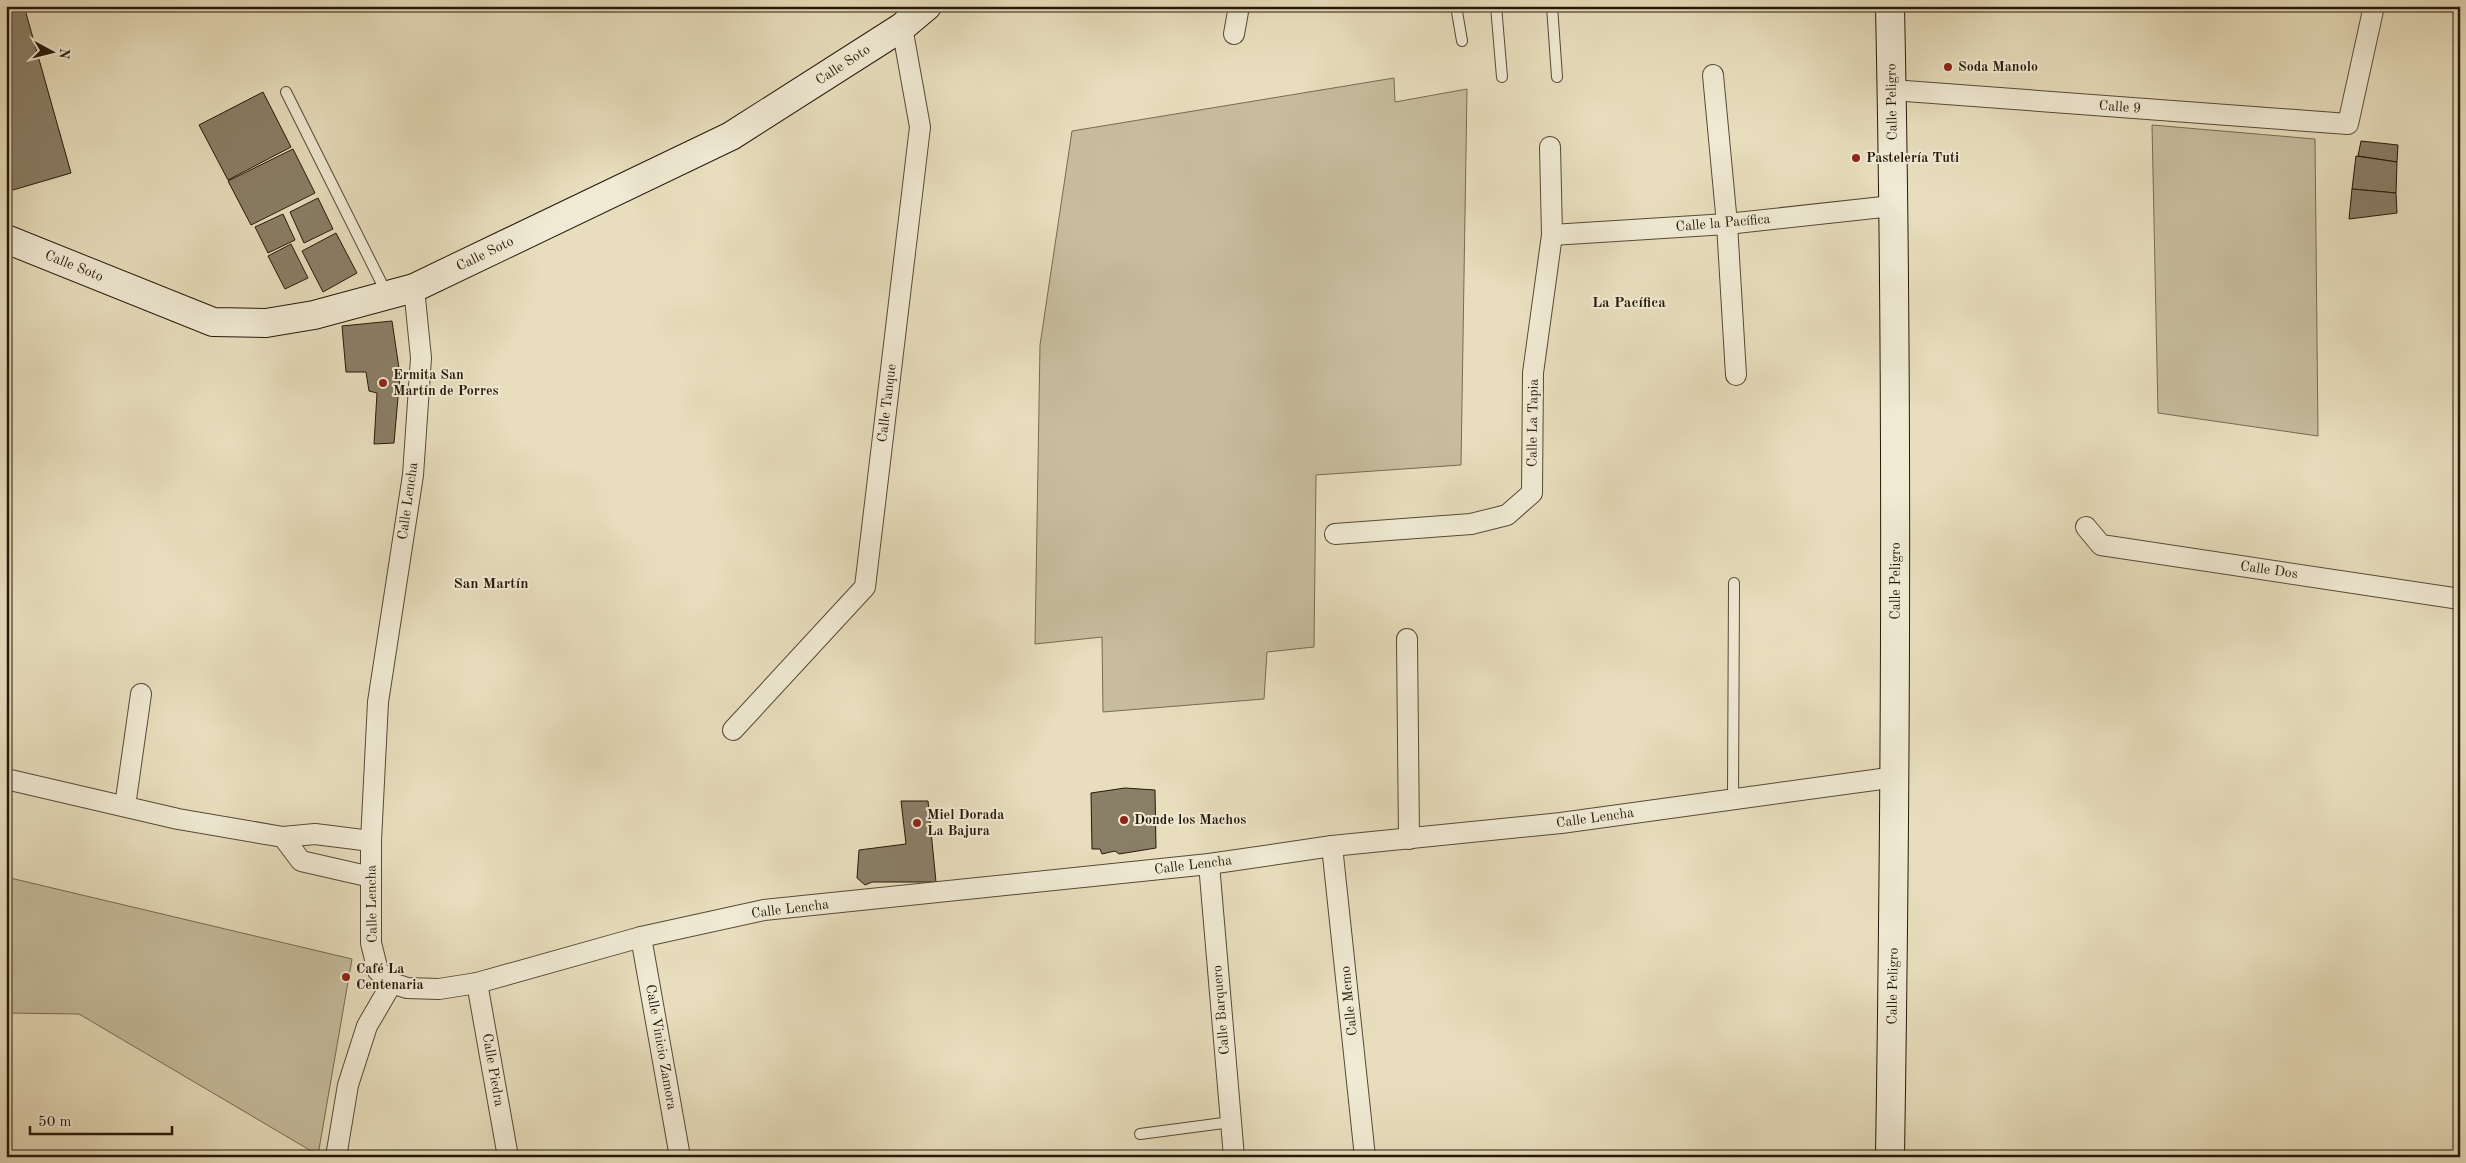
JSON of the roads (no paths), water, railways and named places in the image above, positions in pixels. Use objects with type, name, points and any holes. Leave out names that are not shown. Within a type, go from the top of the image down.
[{"type":"main road","name":"Calle Soto","points":[[6,239],[213,322],[266,323],[314,315],[388,297],[414,288],[731,136],[902,27],[927,6]]},
{"type":"main road","name":"Calle Peligro","points":[[1890,6],[1896,456],[1896,777],[1890,1157]]},
{"type":"street","points":[[1234,34],[1239,6]]},
{"type":"street","name":"Calle 9","points":[[1892,90],[2348,124],[2374,6]]},
{"type":"street","name":"Calle Tanque","points":[[733,730],[865,587],[920,127],[902,27]]},
{"type":"street","points":[[1713,75],[1727,224],[1736,375]]},
{"type":"street","name":"Calle La Tapia","points":[[1335,534],[1471,524],[1507,515],[1532,493],[1533,373],[1552,236],[1550,147]]},
{"type":"street","name":"Calle la Pacífica","points":[[1552,236],[1727,224],[1892,206]]},
{"type":"street","name":"Calle Lencha","points":[[414,288],[421,358],[413,475],[378,702],[371,841],[371,943],[378,971],[392,983],[407,988],[439,989],[477,983],[641,938],[764,910],[1209,864],[1332,846],[1561,823],[1896,777]]},
{"type":"street","name":"Calle Dos","points":[[2086,527],[2101,545],[2460,599]]},
{"type":"street","points":[[1408,639],[1409,838]]},
{"type":"street","points":[[125,806],[141,694]]},
{"type":"street","points":[[6,779],[178,819],[283,837],[315,834],[371,841]]},
{"type":"street","points":[[283,837],[301,861],[371,877]]},
{"type":"street","name":"Calle Memo","points":[[1332,846],[1365,1157]]},
{"type":"street","name":"Calle Barquero","points":[[1209,864],[1234,1157]]},
{"type":"street","name":"Calle Vinicio Zamora","points":[[641,938],[680,1157]]},
{"type":"street","points":[[336,1157],[348,1085],[368,1026],[392,983]]},
{"type":"street","name":"Calle Piedra","points":[[477,983],[508,1157]]},
{"type":"lane","points":[[1456,6],[1462,41]]},
{"type":"lane","points":[[1496,6],[1502,77]]},
{"type":"lane","points":[[1552,6],[1557,77]]},
{"type":"lane","points":[[286,92],[388,297]]},
{"type":"lane","points":[[1733,798],[1734,583]]},
{"type":"lane","points":[[1140,1134],[1231,1122]]},
{"type":"place","name":"Soda Manolo","points":[[1948,67]]},
{"type":"place","name":"Pastelería Tuti","points":[[1856,158]]},
{"type":"place","name":"Ermita San Martín de Porres","points":[[383,383]]},
{"type":"place","name":"Donde los Machos","points":[[1124,820]]},
{"type":"place","name":"Miel Dorada La Bajura","points":[[917,823]]},
{"type":"place","name":"Café La Centenaria","points":[[346,977]]},
{"type":"district","name":"La Pacífica","points":[[1629,303]]},
{"type":"district","name":"San Martín","points":[[491,584]]}]
